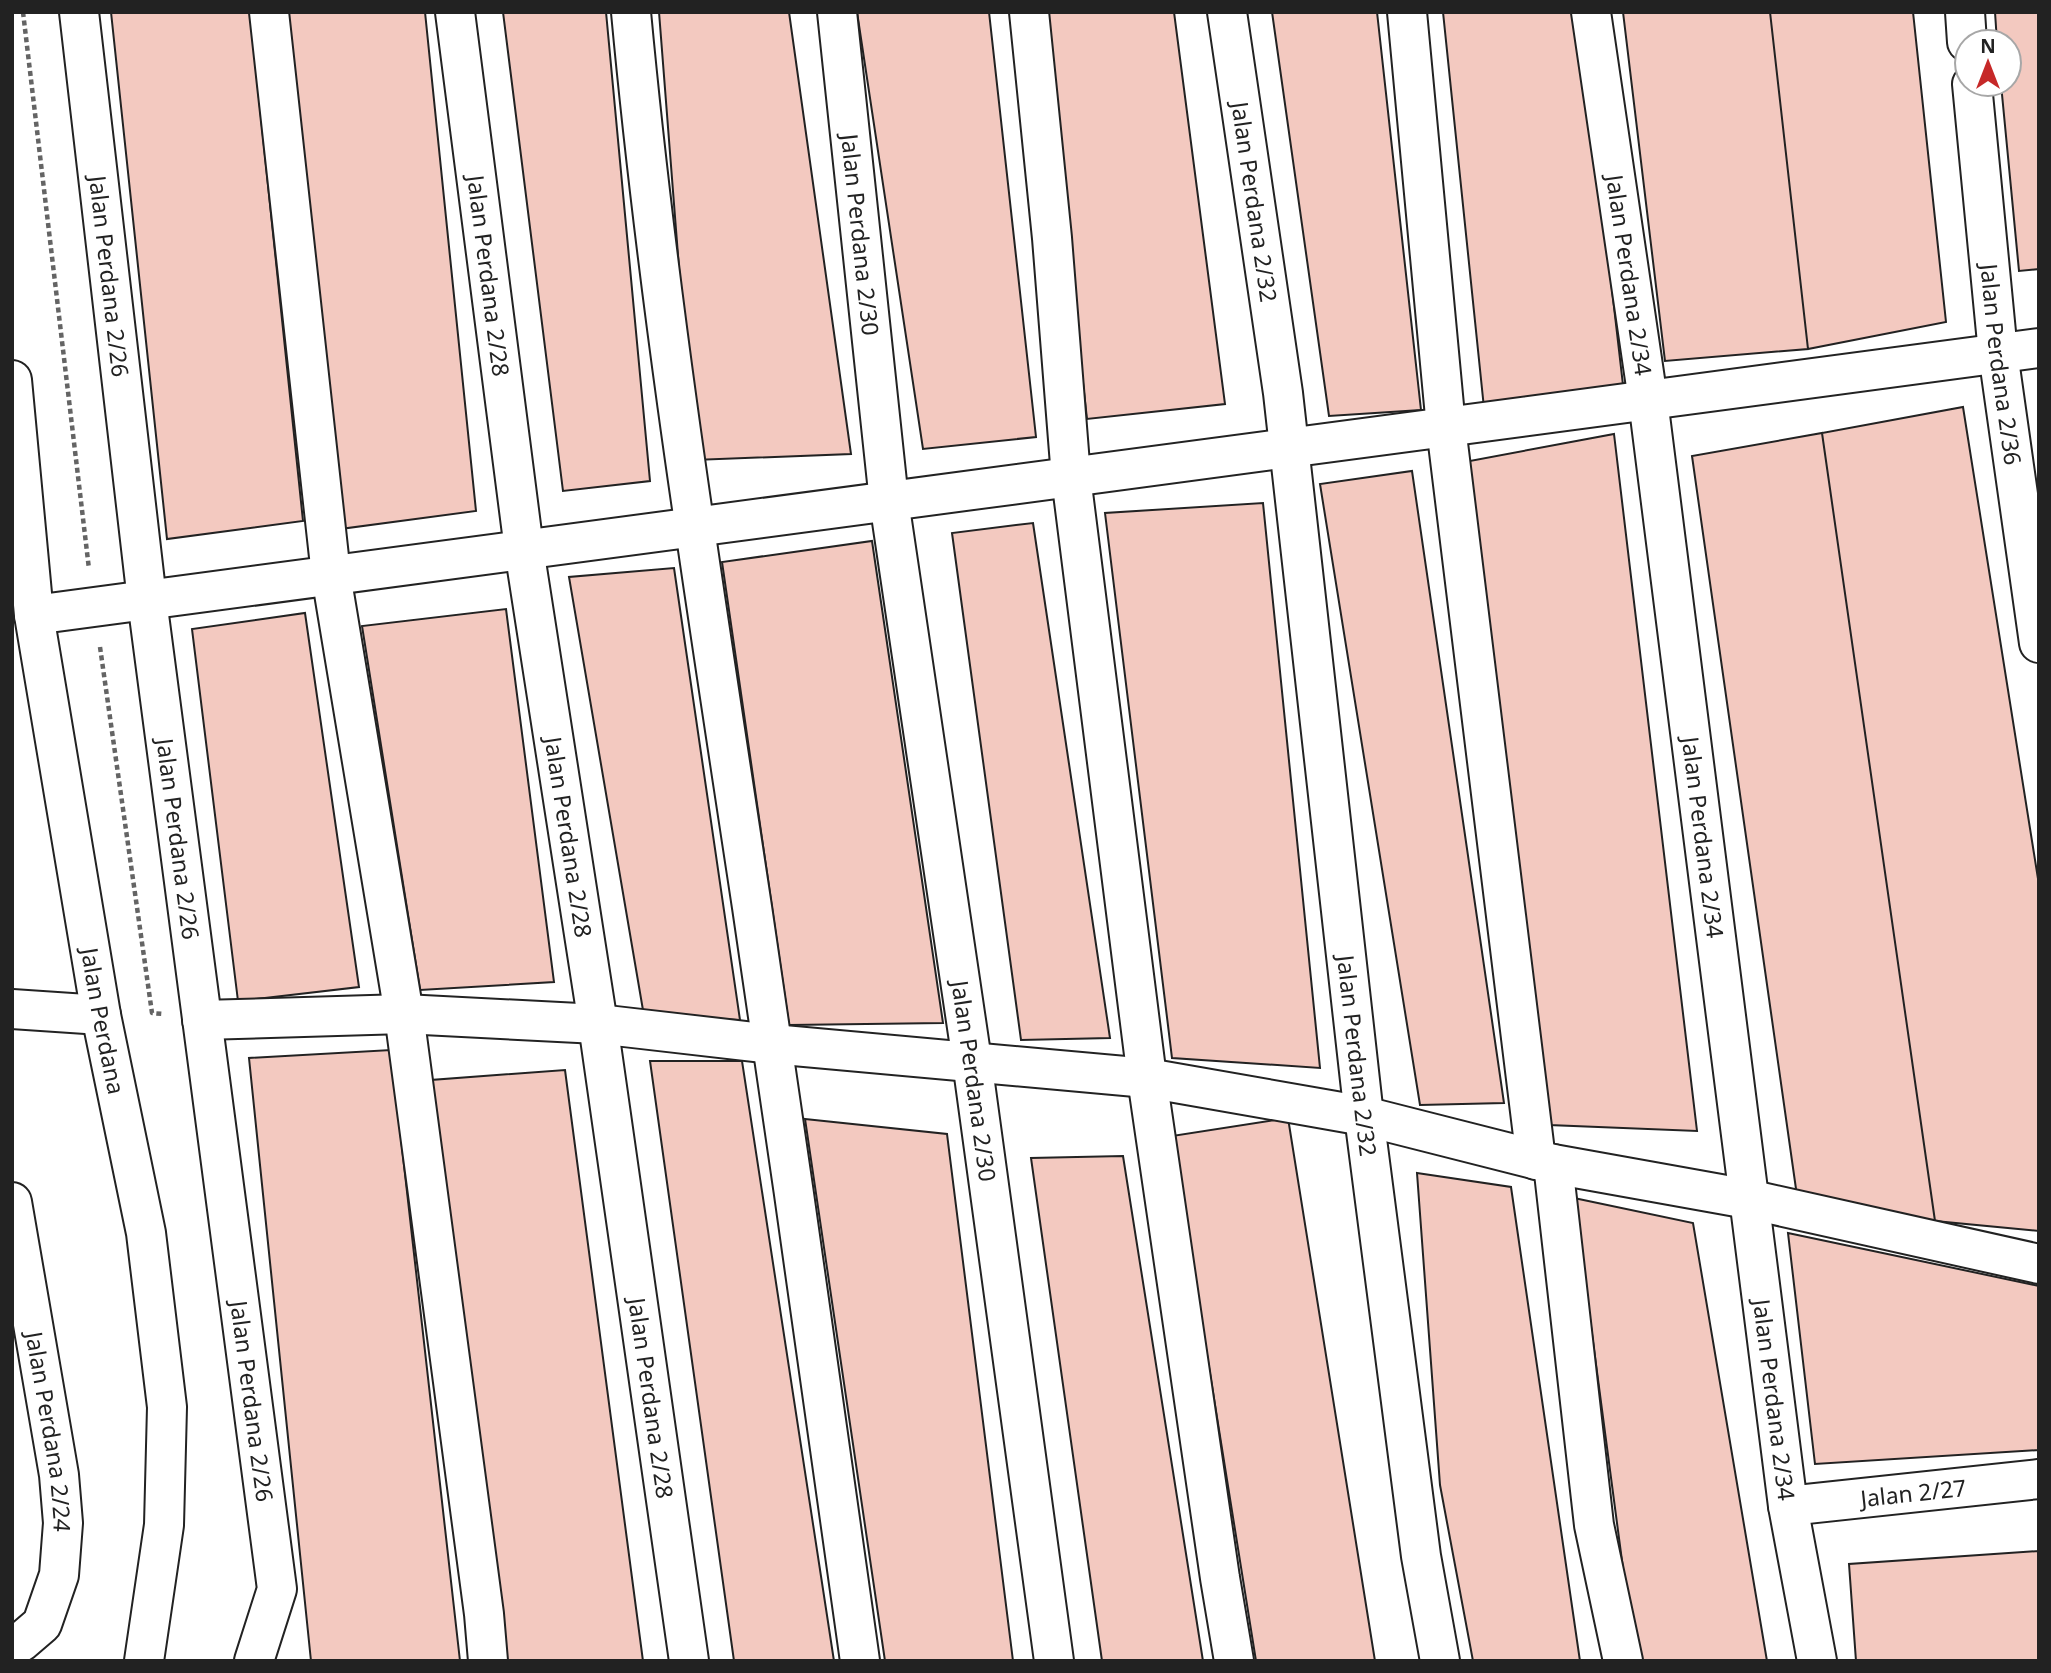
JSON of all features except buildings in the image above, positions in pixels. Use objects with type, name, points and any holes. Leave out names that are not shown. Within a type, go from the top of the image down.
[{"type":"street","name":"Jalan Perdana 2/26","points":[[79,12],[147,600],[277,1588],[254,1661]]},
{"type":"street","points":[[269,12],[331,575],[404,1014],[488,1661]]},
{"type":"street","name":"Jalan Perdana 2/28","points":[[455,12],[524,550],[598,1024],[689,1661]]},
{"type":"street","points":[[631,12],[642,133],[664,313],[860,1661]]},
{"type":"street","name":"Jalan Perdana 2/30","points":[[837,12],[889,501],[972,1061],[1055,1661]]},
{"type":"street","points":[[1029,12],[1052,238],[1071,477],[1147,1078],[1234,1661]]},
{"type":"street","name":"Jalan Perdana 2/32","points":[[1227,12],[1283,393],[1364,1116],[1421,1556],[1440,1661]]},
{"type":"street","points":[[1407,12],[1446,427],[1594,1525],[1623,1661]]},
{"type":"street","name":"Jalan Perdana 2/34","points":[[1591,12],[1648,400],[1787,1506],[1817,1661]]},
{"type":"street","name":"Jalan Perdana 2/36","points":[[1973,98],[1998,354],[2039,643]]},
{"type":"street","points":[[34,615],[2039,348]]},
{"type":"street","name":"Jalan Perdana","points":[[12,380],[34,615],[101,1015],[146,1233],[167,1407],[164,1525],[144,1661]]},
{"type":"street","points":[[12,1009],[101,1015]]},
{"type":"street","points":[[202,1020],[404,1014],[598,1024],[772,1044],[1147,1078],[1364,1116],[1544,1162],[1748,1199],[2039,1265]]},
{"type":"street","name":"Jalan Perdana 2/24","points":[[12,1202],[59,1475],[63,1523],[59,1575],[42,1624],[21,1642],[12,1644]]},
{"type":"street","name":"Jalan 2/27","points":[[1787,1506],[2039,1479]]},
{"type":"path","points":[[23,12],[94,607],[152,1013],[202,1020]]}]
